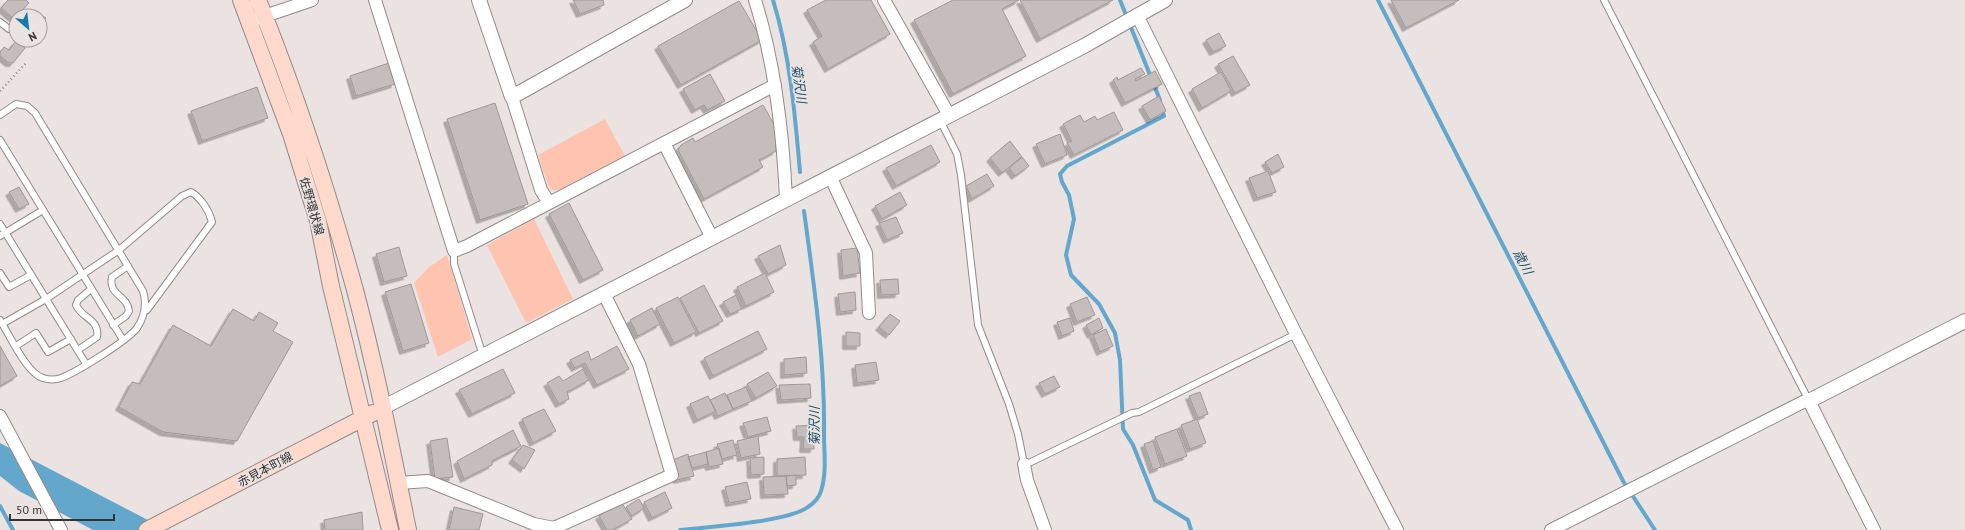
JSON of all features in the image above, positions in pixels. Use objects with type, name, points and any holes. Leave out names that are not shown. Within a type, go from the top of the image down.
[{"type":"main road","name":"佐野環状線","points":[[241,0],[257,19],[306,130],[355,292],[382,408]]},
{"type":"main road","name":"佐野環状線","points":[[258,0],[257,19],[318,221],[331,286],[364,417]]},
{"type":"main road","name":"赤見本町線","points":[[148,530],[382,408]]},
{"type":"main road","points":[[382,408],[408,530]]},
{"type":"main road","points":[[364,417],[390,530]]},
{"type":"street","points":[[257,19],[312,0]]},
{"type":"street","points":[[375,0],[454,251],[775,85]]},
{"type":"street","points":[[479,0],[512,97],[541,190],[548,203]]},
{"type":"street","points":[[512,97],[685,0]]},
{"type":"street","points":[[755,0],[767,38],[775,85],[786,199]]},
{"type":"street","points":[[884,0],[945,117]]},
{"type":"street","points":[[382,408],[1084,46],[1165,0]]},
{"type":"street","points":[[1137,15],[1296,334],[1397,530]]},
{"type":"street","points":[[664,142],[712,238]]},
{"type":"street","points":[[830,176],[866,252],[869,313]]},
{"type":"street","points":[[398,483],[428,480],[534,524],[554,528],[672,475],[639,364],[604,294]]},
{"type":"street","points":[[1551,530],[1965,321]]},
{"type":"street","points":[[1809,401],[1874,530]]},
{"type":"street","points":[[0,416],[13,437],[60,526]]},
{"type":"street","points":[[1024,464],[1027,480],[1045,530]]},
{"type":"lane","points":[[1604,0],[1809,401]]},
{"type":"lane","points":[[0,22],[8,28]]},
{"type":"lane","points":[[0,115],[16,104],[26,106],[35,113],[143,291],[147,302],[144,315]]},
{"type":"lane","points":[[945,117],[957,154],[961,175],[978,325],[1009,404],[1018,434],[1024,464],[1132,413],[1139,412],[1296,334]]},
{"type":"lane","points":[[0,140],[123,340]]},
{"type":"lane","points":[[191,192],[196,195],[210,213],[212,222],[144,315],[137,328],[123,340],[61,378],[52,380],[42,378],[33,371],[1,322],[46,299],[82,275],[119,250],[182,196],[191,192]]},
{"type":"lane","points":[[3,234],[43,210]]},
{"type":"lane","points":[[0,224],[3,234],[31,275],[86,364]]},
{"type":"lane","points":[[454,251],[454,264],[483,356]]},
{"type":"lane","points":[[113,325],[126,316],[129,311],[125,300],[114,292],[111,287],[112,276],[128,266]]},
{"type":"lane","points":[[0,273],[9,287],[31,275]]},
{"type":"lane","points":[[78,350],[97,337],[97,325],[94,321],[83,315],[76,305],[78,300],[91,289]]},
{"type":"lane","points":[[16,346],[36,333],[48,352],[71,339]]},
{"type":"path","points":[[0,92],[27,62]]},
{"type":"shaded area","points":[[605,119],[625,156],[560,190],[552,190],[548,185],[538,155]]},
{"type":"shaded area","points":[[534,219],[573,299],[526,323],[487,245]]},
{"type":"shaded area","points":[[447,255],[472,339],[438,357],[414,283],[429,267]]},
{"type":"water","points":[[0,443],[167,530],[93,530],[19,491],[0,476]]},
{"type":"building","points":[[8,0],[26,0],[29,3],[24,8],[8,8],[8,14],[1,8]]},
{"type":"building","points":[[573,0],[603,0],[604,5],[580,14]]},
{"type":"building","points":[[826,0],[871,0],[890,34],[828,69],[813,42],[822,36],[807,10]]},
{"type":"building","points":[[953,0],[1019,0],[1002,9],[1026,56],[953,94],[914,20]]},
{"type":"building","points":[[1020,0],[1113,0],[1040,39]]},
{"type":"building","points":[[1391,0],[1459,0],[1406,28]]},
{"type":"building","points":[[739,1],[762,40],[681,85],[658,46]]},
{"type":"building","points":[[1219,33],[1226,46],[1213,52],[1206,40]]},
{"type":"building","points":[[4,47],[9,50],[11,48],[25,48],[13,63],[9,63],[0,56],[0,52]]},
{"type":"building","points":[[1233,56],[1250,85],[1235,93],[1218,64]]},
{"type":"building","points":[[389,63],[395,84],[356,96],[350,76]]},
{"type":"building","points":[[1141,68],[1145,74],[1135,79],[1136,81],[1155,71],[1162,84],[1125,103],[1113,80],[1117,77],[1118,80]]},
{"type":"building","points":[[1221,72],[1231,91],[1202,108],[1192,89]]},
{"type":"building","points":[[710,74],[725,101],[707,110],[704,105],[695,110],[683,89]]},
{"type":"building","points":[[257,87],[268,118],[202,141],[191,111]]},
{"type":"building","points":[[1159,96],[1166,111],[1150,120],[1142,106]]},
{"type":"building","points":[[495,103],[528,204],[480,220],[447,119]]},
{"type":"building","points":[[763,105],[775,126],[776,151],[759,160],[763,167],[704,199],[678,150],[681,145],[693,138],[695,142]]},
{"type":"building","points":[[1114,112],[1123,130],[1074,155],[1067,143],[1072,141],[1063,124],[1080,115],[1084,122],[1095,116],[1097,120]]},
{"type":"building","points":[[1060,134],[1067,155],[1045,164],[1036,144]]},
{"type":"building","points":[[1010,141],[1022,157],[1002,173],[990,158]]},
{"type":"building","points":[[931,145],[940,162],[896,186],[886,168]]},
{"type":"building","points":[[1278,154],[1284,167],[1272,173],[1265,162]]},
{"type":"building","points":[[1022,157],[1029,166],[1015,176],[1009,168]]},
{"type":"building","points":[[1268,171],[1276,192],[1257,198],[1249,178]]},
{"type":"building","points":[[987,174],[994,186],[972,199],[966,186]]},
{"type":"building","points":[[19,187],[29,204],[19,209],[9,192]]},
{"type":"building","points":[[900,192],[907,205],[882,219],[875,206]]},
{"type":"building","points":[[569,203],[603,270],[583,280],[549,214]]},
{"type":"building","points":[[896,217],[903,233],[887,240],[879,223]]},
{"type":"building","points":[[780,245],[786,265],[768,274],[758,256]]},
{"type":"building","points":[[399,247],[407,276],[384,282],[376,254]]},
{"type":"building","points":[[857,248],[860,273],[843,276],[841,250]]},
{"type":"building","points":[[765,273],[774,292],[746,306],[737,287]]},
{"type":"building","points":[[898,279],[899,294],[881,295],[880,280]]},
{"type":"building","points":[[411,284],[429,343],[403,351],[385,292]]},
{"type":"building","points":[[704,285],[723,321],[699,333],[680,298]]},
{"type":"building","points":[[855,292],[856,310],[840,312],[838,294]]},
{"type":"building","points":[[736,295],[742,309],[730,314],[723,302]]},
{"type":"building","points":[[678,297],[696,332],[674,343],[656,308]]},
{"type":"building","points":[[1087,297],[1095,315],[1077,322],[1070,304]]},
{"type":"building","points":[[652,308],[660,324],[638,336],[630,320]]},
{"type":"building","points":[[233,309],[254,321],[259,312],[278,323],[273,331],[293,342],[237,441],[163,432],[119,407],[132,382],[140,384],[173,325],[211,346]]},
{"type":"building","points":[[890,314],[900,321],[889,335],[879,327]]},
{"type":"building","points":[[1070,318],[1074,331],[1062,336],[1057,322]]},
{"type":"building","points":[[1099,318],[1103,328],[1091,335],[1086,325]]},
{"type":"building","points":[[1106,329],[1113,346],[1100,352],[1093,335]]},
{"type":"building","points":[[758,331],[767,349],[713,376],[704,358]]},
{"type":"building","points":[[846,332],[860,333],[860,346],[846,346]]},
{"type":"building","points":[[0,346],[17,376],[0,386]]},
{"type":"building","points":[[617,346],[629,369],[597,385],[585,363],[575,368],[570,360],[588,351],[591,360]]},
{"type":"building","points":[[806,357],[807,373],[784,375],[784,359]]},
{"type":"building","points":[[876,362],[879,380],[857,383],[855,365]]},
{"type":"building","points":[[503,369],[515,393],[472,414],[459,390]]},
{"type":"building","points":[[583,369],[589,380],[567,392],[569,399],[559,404],[547,383],[559,376],[563,381]]},
{"type":"building","points":[[768,372],[777,386],[756,398],[747,384]]},
{"type":"building","points":[[1054,376],[1060,387],[1045,394],[1039,383]]},
{"type":"building","points":[[810,384],[811,398],[781,400],[779,385]]},
{"type":"building","points":[[746,387],[752,401],[733,409],[727,395]]},
{"type":"building","points":[[1200,392],[1208,414],[1198,418],[1189,396]]},
{"type":"building","points":[[725,393],[733,409],[718,416],[710,400]]},
{"type":"building","points":[[708,396],[716,411],[697,420],[690,404]]},
{"type":"building","points":[[544,409],[556,431],[533,443],[522,419]]},
{"type":"building","points":[[767,417],[771,431],[748,437],[743,423]]},
{"type":"building","points":[[1197,419],[1206,443],[1190,449],[1181,425]]},
{"type":"building","points":[[814,425],[814,449],[803,449],[804,437],[797,437],[796,426]]},
{"type":"building","points":[[1177,429],[1187,456],[1165,464],[1155,437]]},
{"type":"building","points":[[513,430],[521,446],[492,461],[492,465],[464,479],[457,461]]},
{"type":"building","points":[[758,436],[760,454],[741,458],[737,441]]},
{"type":"building","points":[[447,438],[453,477],[435,479],[430,441]]},
{"type":"building","points":[[733,440],[737,455],[722,459],[717,444]]},
{"type":"building","points":[[1153,441],[1161,467],[1153,470],[1144,444]]},
{"type":"building","points":[[523,445],[535,450],[524,469],[512,460]]},
{"type":"building","points":[[719,448],[723,464],[709,467],[706,452]]},
{"type":"building","points":[[706,452],[708,464],[692,468],[688,457]]},
{"type":"building","points":[[688,454],[694,476],[677,480],[670,461]]},
{"type":"building","points":[[764,457],[764,474],[751,475],[750,458]]},
{"type":"building","points":[[805,457],[806,475],[777,476],[777,459]]},
{"type":"building","points":[[796,475],[796,485],[787,486],[786,476]]},
{"type":"building","points":[[786,476],[788,494],[764,495],[763,477]]},
{"type":"building","points":[[747,482],[751,499],[729,503],[725,487]]},
{"type":"building","points":[[665,492],[672,508],[652,518],[644,502]]},
{"type":"building","points":[[639,499],[644,508],[632,516],[626,507]]},
{"type":"building","points":[[621,502],[632,519],[612,530],[607,530],[599,516]]},
{"type":"building","points":[[454,507],[483,514],[479,530],[449,530]]},
{"type":"building","points":[[362,512],[363,530],[325,530],[324,520]]},
{"type":"waterway","name":"菊沢川","points":[[773,0],[788,63],[800,172]]},
{"type":"waterway","points":[[1120,0],[1160,100]]},
{"type":"waterway","name":"歳川","points":[[1378,0],[1623,481],[1655,530]]},
{"type":"waterway","points":[[1162,109],[1164,116],[1067,166],[1060,174],[1062,182],[1069,195],[1074,219],[1066,255],[1071,275],[1099,304],[1115,333],[1120,360],[1123,429],[1133,445],[1155,500],[1188,520],[1191,530]]},
{"type":"waterway","name":"菊沢川","points":[[680,530],[747,523],[784,516],[808,507],[820,494],[823,484],[825,462],[823,378],[818,322],[804,211]]},
{"type":"waterway","points":[[0,506],[13,530]]}]
